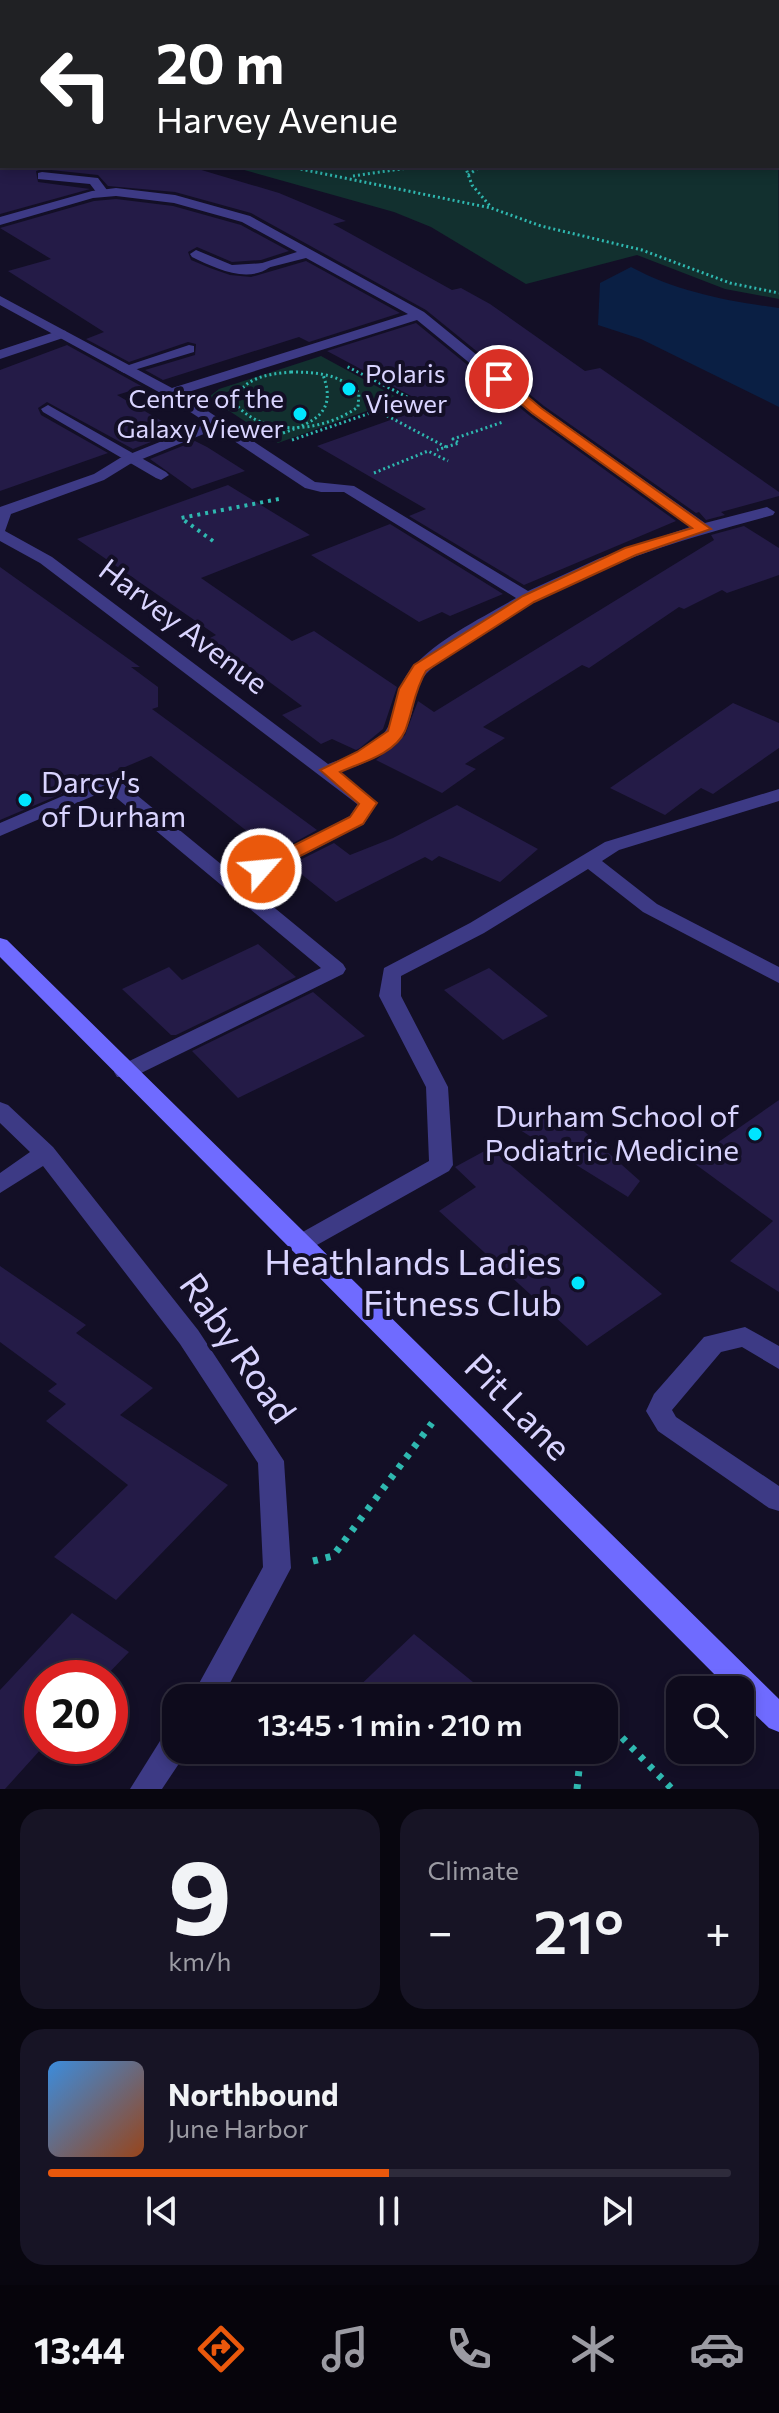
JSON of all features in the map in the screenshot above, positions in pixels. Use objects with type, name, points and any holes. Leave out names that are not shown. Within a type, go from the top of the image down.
[{"type":"street","points":[[42,176],[94,181],[104,194]]},
{"type":"street","points":[[3,218],[104,194],[149,195],[246,219],[419,315],[537,411],[703,529]]},
{"type":"street","points":[[196,254],[247,273],[305,254]]},
{"type":"street","points":[[0,300],[171,393],[272,462],[323,491],[340,486],[529,599]]},
{"type":"street","points":[[171,393],[419,315]]},
{"type":"street","points":[[0,355],[61,334]]},
{"type":"street","points":[[124,369],[189,349]]},
{"type":"street","points":[[48,409],[161,475]]},
{"type":"street","points":[[0,528],[1,510],[99,477],[133,458],[217,424]]},
{"type":"street","points":[[328,770],[363,756],[396,733],[407,689],[420,668],[529,599],[631,551],[767,512]]},
{"type":"street","name":"Harvey Avenue","points":[[0,535],[46,560],[368,803],[357,820],[261,869]]},
{"type":"street","points":[[0,830],[109,782],[336,969],[125,1072]]},
{"type":"street","points":[[300,1244],[441,1165],[437,1087],[390,996],[391,973],[477,928],[612,846],[779,795]]},
{"type":"street","points":[[587,859],[650,908],[779,976]]},
{"type":"street","name":"Pit Lane","points":[[0,945],[775,1712]]},
{"type":"street","name":"Raby Road","points":[[0,1110],[45,1153],[189,1337],[271,1461],[277,1568]]},
{"type":"street","points":[[0,1185],[45,1153]]},
{"type":"street","points":[[779,1359],[745,1337],[713,1344],[663,1401],[659,1411],[667,1424],[779,1500]]},
{"type":"street","points":[[215,1684],[277,1568]]},
{"type":"street","points":[[145,1789],[162,1764]]},
{"type":"path","points":[[297,168],[491,208],[529,223],[642,250],[730,283],[779,293]]},
{"type":"path","points":[[348,177],[408,168]]},
{"type":"path","points":[[466,168],[472,185],[491,208]]},
{"type":"path","points":[[468,175],[478,168]]},
{"type":"path","points":[[272,462],[271,438],[315,420],[325,409],[329,386],[307,350]]},
{"type":"path","points":[[272,462],[282,444],[411,399],[307,350]]},
{"type":"path","points":[[291,372],[322,373],[354,387],[359,393],[358,407],[342,419],[299,427],[254,421],[237,409],[235,395],[240,388],[261,377],[291,372]]},
{"type":"path","points":[[378,411],[446,447]]},
{"type":"path","points":[[437,450],[459,443],[453,439],[537,411]]},
{"type":"path","points":[[340,486],[428,451],[448,461]]},
{"type":"path","points":[[213,541],[181,518],[323,491]]},
{"type":"path","points":[[277,1568],[333,1556],[454,1394]]},
{"type":"path","points":[[618,1733],[672,1789]]},
{"type":"path","points":[[577,1789],[580,1764]]},
{"type":"green space","points":[[237,168],[778,168],[779,299],[725,289],[637,255],[526,284],[431,227],[394,212]]},
{"type":"green space","points":[[321,356],[400,399],[278,443],[211,399],[210,396],[219,389]]},
{"type":"water","points":[[631,267],[703,294],[779,308],[779,407],[641,339],[598,325],[600,283]]},
{"type":"building","points":[[0,168],[195,168],[279,193],[346,221],[333,224],[452,290],[461,288],[490,304],[585,371],[600,368],[779,492],[779,496],[721,512],[725,515],[706,520],[699,512],[696,513],[544,406],[426,310],[251,213],[175,192],[108,186],[98,175],[42,169],[36,171],[38,182],[90,189],[0,214]]},
{"type":"building","points":[[116,199],[173,206],[241,225],[289,251],[261,260],[232,262],[197,247],[188,252],[191,260],[210,268],[230,275],[251,277],[306,261],[400,313],[309,342],[299,337],[163,380],[145,370],[195,355],[196,344],[188,342],[129,362],[86,339],[104,332],[8,271],[51,259],[0,228],[94,201]]},
{"type":"building","points":[[416,323],[530,416],[676,521],[524,585],[409,516],[426,509],[317,446],[430,406],[327,351]]},
{"type":"building","points":[[67,345],[143,387],[117,395],[179,431],[133,449],[47,402],[38,408],[41,415],[108,453],[0,491],[0,370]]},
{"type":"building","points":[[195,441],[245,471],[192,489],[150,459]]},
{"type":"building","points":[[228,485],[310,535],[201,578],[292,641],[314,631],[397,687],[383,729],[356,750],[332,739],[321,744],[282,715],[302,706],[210,638],[216,635],[77,539]]},
{"type":"building","points":[[390,524],[503,594],[450,616],[442,612],[419,622],[311,555]]},
{"type":"building","points":[[744,526],[779,548],[779,575],[727,593],[722,590],[684,609],[679,607],[589,668],[582,665],[483,727],[505,738],[465,764],[476,769],[442,793],[376,760],[405,735],[418,701],[434,712],[714,540],[711,535]]},
{"type":"building","points":[[0,567],[140,667],[131,667],[158,687],[158,707],[152,709],[317,830],[275,853],[151,756],[0,820]]},
{"type":"building","points":[[733,703],[779,723],[779,748],[713,794],[701,788],[665,815],[610,788]]},
{"type":"building","points":[[457,805],[538,849],[500,882],[439,856],[432,861],[425,857],[336,902],[290,865],[334,843],[350,855],[393,838]]},
{"type":"building","points":[[258,944],[296,977],[176,1035],[171,1035],[122,989],[169,967],[182,980]]},
{"type":"building","points":[[489,968],[548,1016],[503,1040],[444,990]]},
{"type":"building","points":[[313,992],[365,1036],[238,1098],[192,1051]]},
{"type":"building","name":"Durham School of Podiatric Medicine","points":[[779,1100],[779,1292],[730,1261],[773,1221],[691,1161]]},
{"type":"building","points":[[558,1108],[640,1181],[628,1197],[520,1130]]},
{"type":"building","points":[[490,1148],[662,1294],[587,1346],[439,1211],[476,1187],[455,1167]]},
{"type":"building","points":[[0,1266],[86,1325],[76,1333],[153,1388],[120,1415],[228,1485],[116,1600],[54,1557],[128,1485],[46,1421],[66,1404],[48,1391],[57,1384],[0,1342]]},
{"type":"building","points":[[72,1613],[129,1652],[121,1660],[28,1660]]},
{"type":"building","points":[[414,1634],[473,1682],[471,1684],[361,1684]]},
{"type":"building","points":[[24,1664],[24,1764],[28,1764],[5,1789],[0,1789],[0,1690]]},
{"type":"place","name":"Polaris Viewer","points":[[349,389]]},
{"type":"place","name":"Centre of the Galaxy Viewer","points":[[300,414]]},
{"type":"place","name":"Darcy's of Durham","points":[[25,800]]},
{"type":"place","name":"Durham School of Podiatric Medicine","points":[[755,1134]]},
{"type":"place","name":"Heathlands Ladies Fitness Club","points":[[578,1283]]},
{"type":"route","points":[[261,869],[357,820],[368,803],[328,770],[363,756],[396,733],[407,689],[420,668],[529,599],[631,551],[703,529],[537,411],[499,379]]}]
